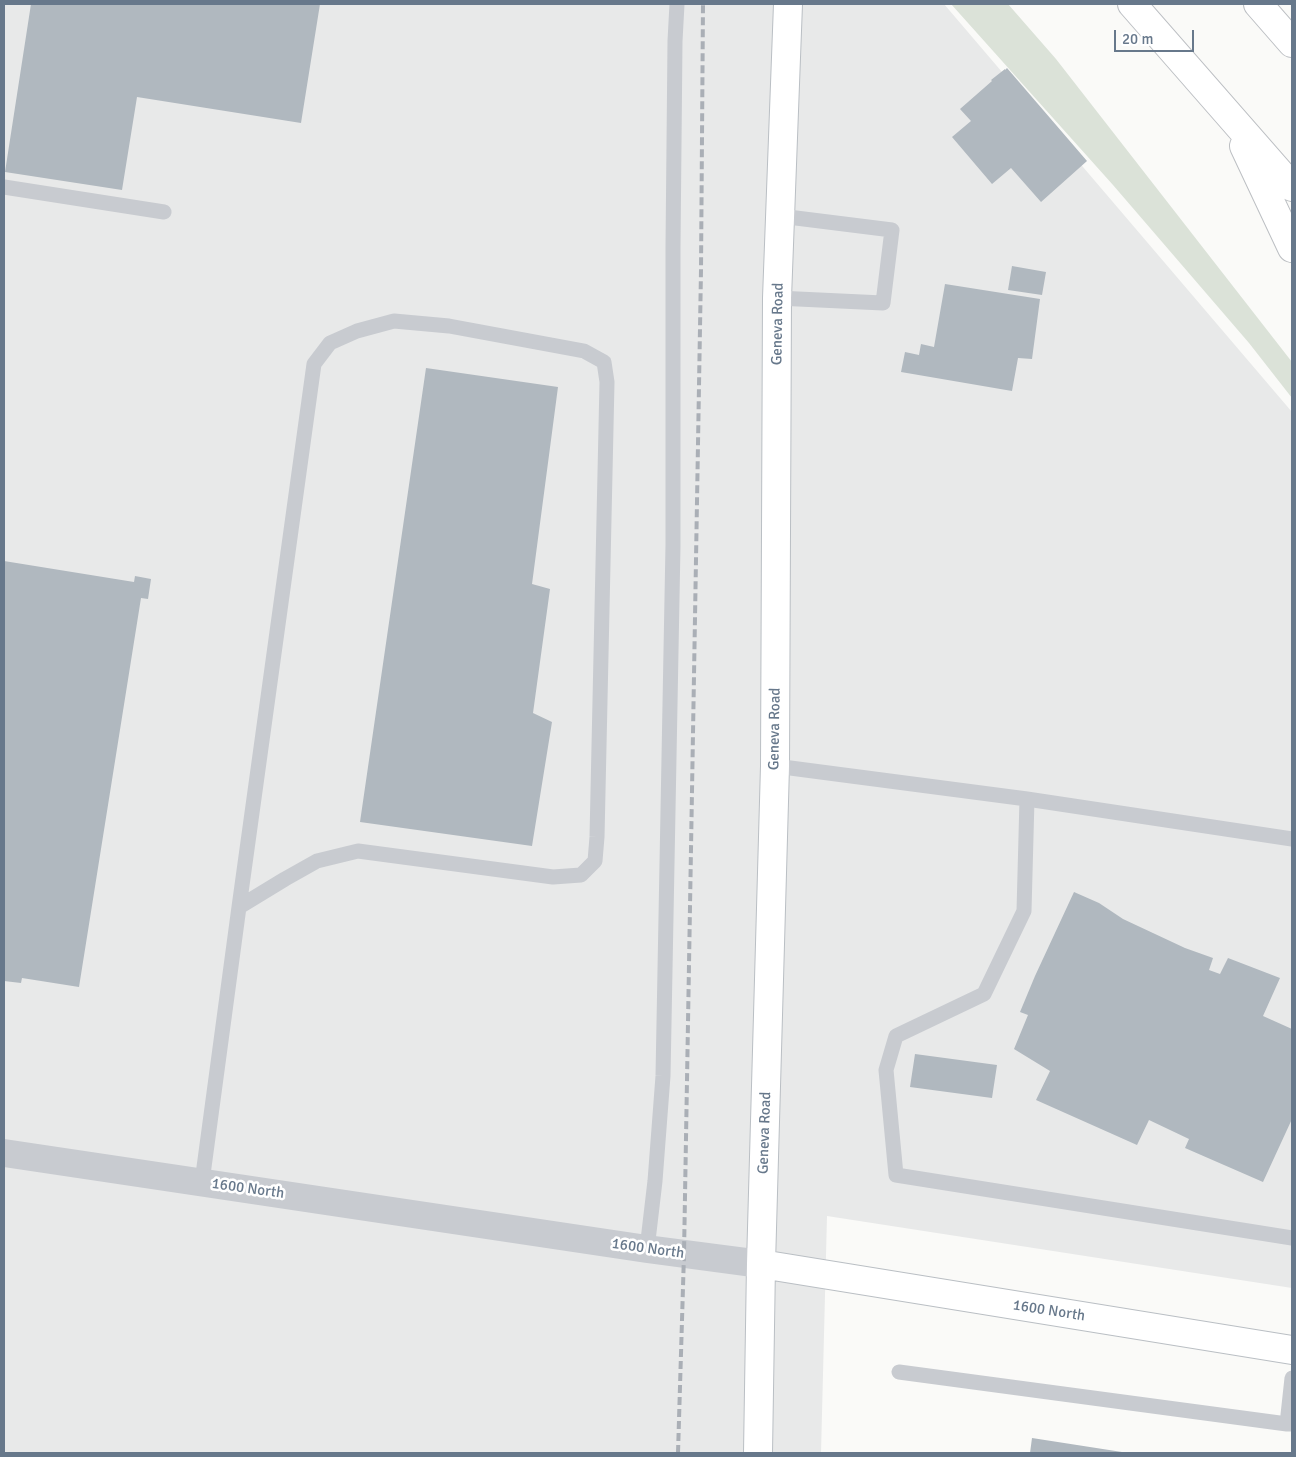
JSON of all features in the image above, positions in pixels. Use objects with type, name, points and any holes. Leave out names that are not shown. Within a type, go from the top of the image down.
[{"type":"main road","name":"Geneva Road","points":[[758,1453],[761,1264],[775,766],[777,298],[788,4]]},
{"type":"main road","points":[[1132,4],[1292,188]]},
{"type":"main road","points":[[1258,4],[1292,43]]},
{"type":"main road","points":[[1229,115],[1292,248]]},
{"type":"main road","name":"1600 North","points":[[761,1264],[1292,1350]]},
{"type":"street","name":"1600 North","points":[[4,1153],[646,1249],[761,1264]]},
{"type":"lane","points":[[646,1249],[656,1181],[663,1066],[673,555],[673,228],[677,4]]},
{"type":"lane","points":[[4,187],[164,212]]},
{"type":"lane","points":[[777,298],[883,303],[892,230],[780,216]]},
{"type":"lane","points":[[202,1182],[239,907],[314,364],[330,343],[357,331],[394,321],[449,326],[584,351],[604,362],[607,382],[595,861],[581,875],[553,877],[358,851],[317,861],[239,907]]},
{"type":"lane","points":[[775,766],[1027,799],[1292,838]]},
{"type":"lane","points":[[1027,799],[1024,911],[984,994],[896,1036],[886,1070],[896,1175],[1292,1238]]},
{"type":"lane","points":[[899,1372],[1289,1424],[1292,1378]]},
{"type":"shaded area","points":[[4,4],[944,4],[1292,412],[1292,1288],[827,1216],[821,1453],[4,1453]]},
{"type":"shaded area","points":[[951,4],[1008,4],[1056,59],[1292,362],[1292,398],[1249,343],[1113,185]]},
{"type":"building","points":[[31,4],[320,4],[301,123],[137,97],[122,190],[5,172]]},
{"type":"building","points":[[1007,68],[1087,161],[1041,202],[1011,168],[992,184],[952,137],[971,121],[960,109]]},
{"type":"building","points":[[1012,266],[1046,272],[1042,295],[1008,290]]},
{"type":"building","points":[[945,284],[1040,299],[1032,359],[1018,358],[1012,391],[901,372],[905,352],[919,355],[921,344],[934,347]]},
{"type":"building","points":[[426,368],[558,387],[532,584],[550,589],[533,713],[552,722],[532,846],[360,822]]},
{"type":"building","points":[[4,561],[134,582],[135,576],[151,579],[148,599],[141,598],[79,987],[22,978],[21,983],[4,981]]},
{"type":"building","points":[[1074,892],[1099,903],[1123,919],[1185,948],[1213,958],[1209,970],[1220,974],[1228,958],[1280,978],[1263,1016],[1292,1029],[1292,1119],[1263,1182],[1185,1148],[1189,1139],[1149,1120],[1137,1145],[1036,1100],[1050,1071],[1014,1049],[1028,1015],[1020,1012]]},
{"type":"building","points":[[915,1054],[997,1065],[992,1098],[910,1087]]},
{"type":"building","points":[[1032,1438],[1122,1452],[1122,1453],[1030,1453]]},
{"type":"railway","points":[[678,1453],[684,1254],[701,270],[703,4]]}]
